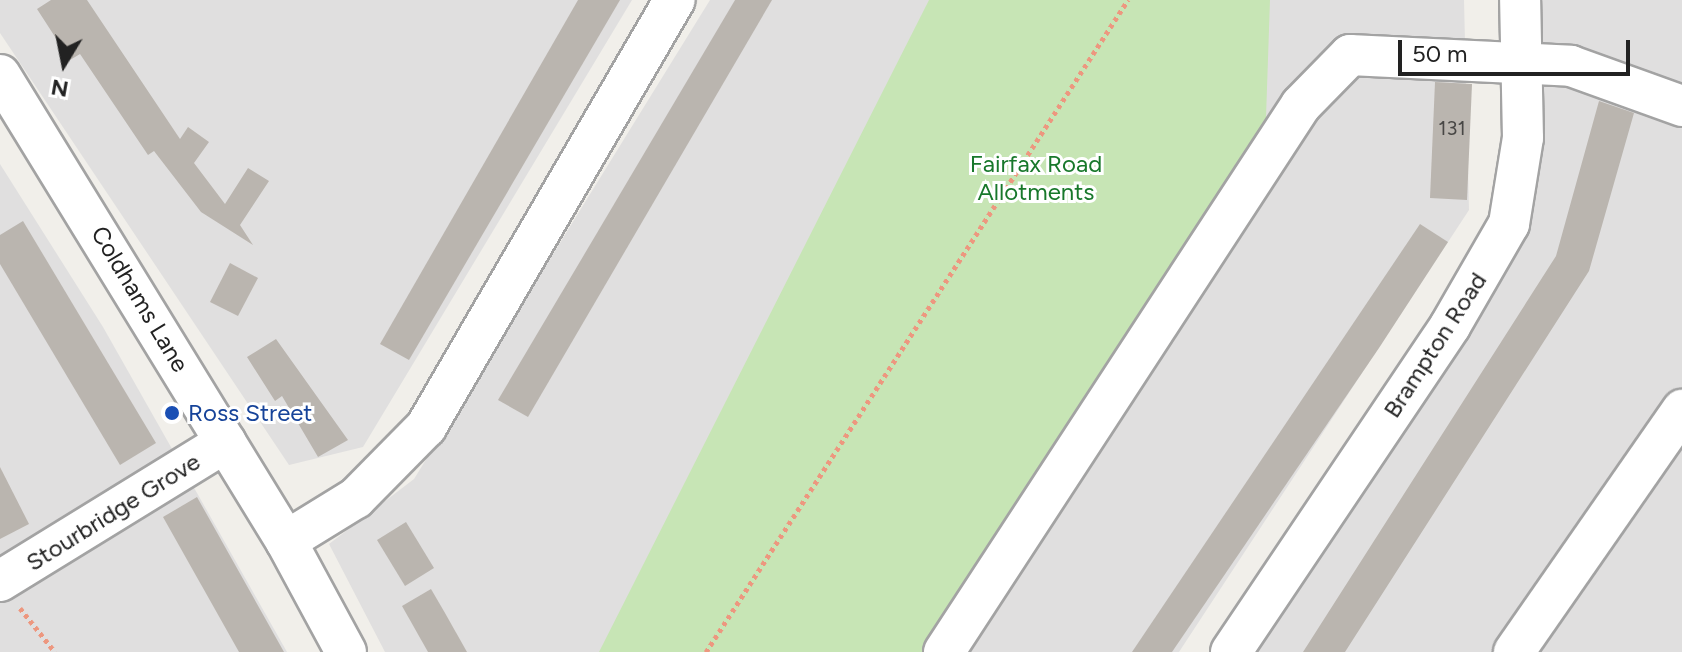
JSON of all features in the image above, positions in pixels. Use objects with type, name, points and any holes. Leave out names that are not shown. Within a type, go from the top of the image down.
[{"type":"street","points":[[286,541],[356,498],[426,427],[675,0]]},
{"type":"street","name":"Brampton Road","points":[[1231,652],[1450,326],[1509,224],[1520,187],[1520,0]]},
{"type":"street","points":[[944,652],[1322,76],[1350,55],[1520,60],[1571,66],[1682,106]]},
{"type":"street","name":"Coldhams Lane","points":[[0,75],[286,541],[346,652]]},
{"type":"street","points":[[1514,652],[1682,410]]},
{"type":"street","name":"Stourbridge Grove","points":[[5,587],[226,442]]},
{"type":"path","points":[[706,652],[1128,0]]},
{"type":"path","points":[[5,587],[55,652]]},
{"type":"shaded area","points":[[0,0],[632,0],[363,447],[289,465],[0,33]]},
{"type":"shaded area","points":[[710,0],[1464,0],[1469,210],[1179,652],[385,652],[329,544],[414,479]]},
{"type":"shaded area","points":[[1520,0],[1682,0],[1682,652],[1240,652],[1527,217]]},
{"type":"shaded area","points":[[0,164],[103,327],[287,652],[0,652]]},
{"type":"green space","name":"Fairfax Road Allotments","points":[[929,0],[1270,0],[1265,147],[935,652],[599,652]]},
{"type":"building","points":[[51,0],[87,0],[180,139],[188,127],[209,142],[194,163],[225,204],[248,168],[269,181],[240,225],[253,245],[201,212],[154,151],[148,155],[80,54],[70,60],[37,9]]},
{"type":"building","points":[[578,0],[620,0],[409,360],[380,344]]},
{"type":"building","points":[[735,0],[772,0],[528,417],[498,400]]},
{"type":"building","points":[[1435,82],[1472,84],[1467,200],[1430,198]]},
{"type":"building","points":[[1599,101],[1634,113],[1589,271],[1345,652],[1303,652],[1556,256]]},
{"type":"building","points":[[23,221],[156,443],[120,465],[0,264],[0,235]]},
{"type":"building","points":[[1420,224],[1448,242],[1379,348],[1172,652],[1132,652]]},
{"type":"building","points":[[230,263],[258,278],[238,316],[210,302]]},
{"type":"building","points":[[276,339],[348,440],[318,457],[282,396],[275,401],[247,357]]},
{"type":"building","points":[[0,467],[29,524],[0,539]]},
{"type":"building","points":[[197,497],[284,652],[239,652],[163,517]]},
{"type":"building","points":[[406,522],[434,568],[405,586],[377,540]]},
{"type":"building","points":[[431,589],[467,652],[428,652],[402,606]]},
{"type":"place","name":"Ross Street","points":[[172,413]]}]
